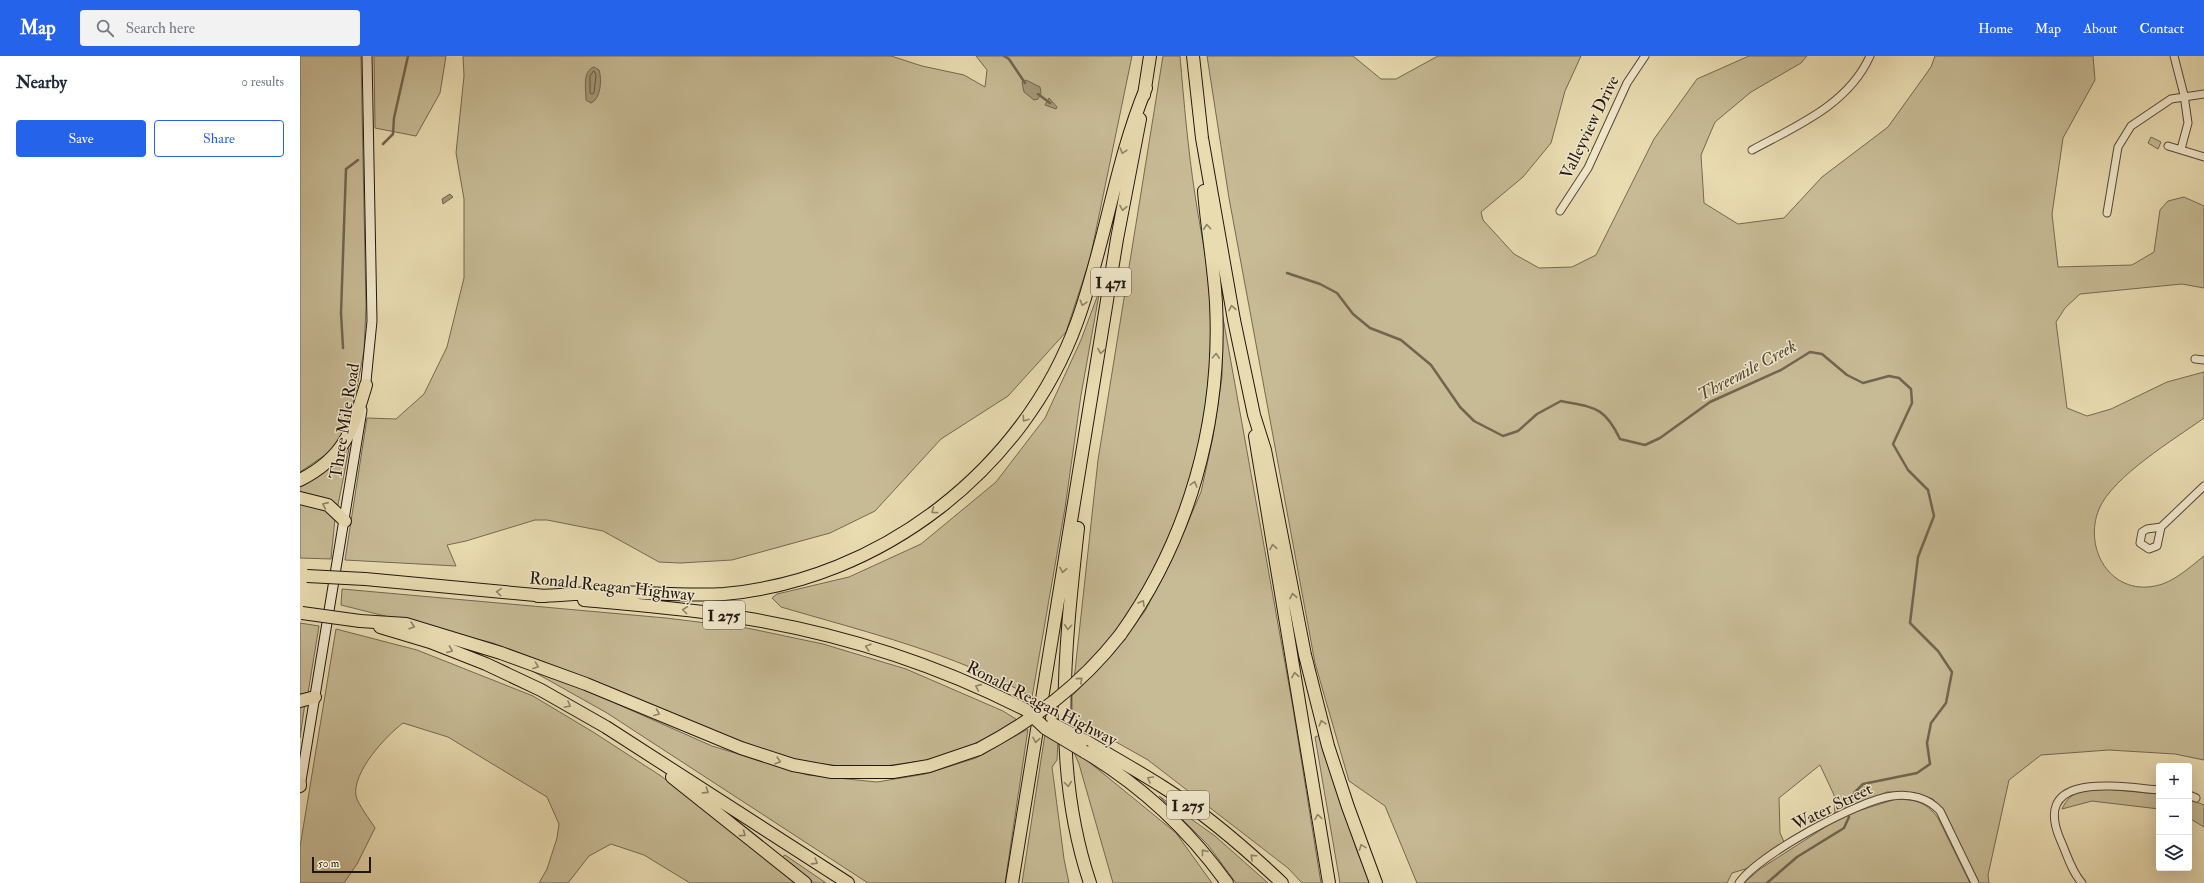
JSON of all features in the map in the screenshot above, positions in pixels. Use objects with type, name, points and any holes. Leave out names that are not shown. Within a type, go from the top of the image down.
[{"type":"highway","name":"I 471","points":[[1080,476],[1117,239],[1146,88],[1150,56]]},
{"type":"highway","points":[[301,613],[360,621],[406,624],[501,653],[586,684],[741,748],[793,765],[832,772],[893,772],[929,766],[979,749],[1023,725],[1071,687],[1096,664],[1120,635],[1140,606],[1176,535],[1191,494],[1204,451],[1212,405],[1217,348],[1216,303],[1208,232],[1193,56]]},
{"type":"highway","points":[[538,596],[620,592],[725,594],[784,583],[842,564],[882,546],[917,525],[958,494],[990,463],[1019,428],[1040,398],[1059,364],[1084,301],[1118,167],[1132,121],[1146,88]]},
{"type":"highway","points":[[1197,98],[1217,224],[1254,415],[1265,450],[1305,655],[1319,715],[1348,807],[1376,883]]},
{"type":"highway","points":[[300,480],[325,466],[346,442],[366,385]]},
{"type":"highway","points":[[1254,415],[1256,448],[1308,748],[1329,883]]},
{"type":"highway","points":[[1012,883],[1046,668],[1080,476]]},
{"type":"highway","points":[[1080,476],[1080,517],[1066,646],[1064,735],[1065,762],[1073,819],[1090,883]]},
{"type":"highway","points":[[300,498],[328,505],[345,521]]},
{"type":"highway","name":"Ronald Reagan Highway","points":[[304,576],[365,579],[710,613],[809,631],[908,660],[971,684],[1026,710],[1085,746],[1164,787],[1222,830],[1282,883]]},
{"type":"highway","points":[[360,621],[430,642],[512,675],[569,705],[626,739],[848,883]]},
{"type":"highway","points":[[300,701],[316,697]]},
{"type":"highway","points":[[626,739],[805,883]]},
{"type":"highway","points":[[1085,746],[1163,809],[1202,849],[1227,883]]},
{"type":"street","name":"Three Mile Road","points":[[300,786],[345,521],[366,385],[372,321],[368,56]]},
{"type":"street","name":"Valleyview Drive","points":[[1560,212],[1588,168],[1627,83],[1645,56]]},
{"type":"street","points":[[1752,150],[1822,111],[1839,98],[1856,81],[1870,56]]},
{"type":"street","points":[[2174,56],[2184,95],[2188,123],[2181,149]]},
{"type":"street","points":[[2107,213],[2118,147],[2128,130],[2163,102],[2184,95],[2204,94]]},
{"type":"street","points":[[2168,146],[2204,157]]},
{"type":"street","points":[[2195,359],[2204,360]]},
{"type":"street","points":[[2161,527],[2204,486]]},
{"type":"street","points":[[2082,883],[2072,867],[2054,821],[2054,812],[2063,797],[2072,790],[2092,786],[2156,790]]},
{"type":"street","name":"Water Street","points":[[1739,883],[1761,863],[1783,847],[1832,819],[1883,798],[1908,795],[1932,803],[1940,811],[1975,883]]},
{"type":"street","points":[[2192,796],[2196,798]]},
{"type":"shaded area","points":[[300,56],[361,56],[366,307],[364,351],[355,397],[346,426],[334,449],[300,472]]},
{"type":"shaded area","points":[[374,56],[446,56],[440,93],[416,136],[375,128]]},
{"type":"shaded area","points":[[463,56],[891,56],[922,66],[964,75],[985,87],[987,70],[976,56],[1132,56],[1090,259],[1066,332],[1008,396],[941,439],[875,511],[830,533],[732,560],[680,563],[659,562],[603,531],[547,520],[535,520],[466,541],[447,545],[456,566],[345,560],[367,418],[396,419],[424,394],[447,347],[464,278],[464,199],[456,153],[464,76]]},
{"type":"shaded area","points":[[1163,56],[1180,56],[1190,160],[1209,287],[1210,345],[1208,389],[1202,432],[1192,474],[1179,514],[1163,554],[1142,592],[1118,630],[1102,650],[1074,680],[1098,460]]},
{"type":"shaded area","points":[[1207,56],[1353,56],[1381,79],[1396,79],[1438,56],[1581,56],[1565,91],[1551,143],[1523,177],[1481,212],[1483,220],[1514,254],[1539,268],[1572,267],[1596,255],[1654,139],[1697,79],[1749,56],[1807,56],[1801,63],[1751,92],[1715,122],[1701,155],[1704,203],[1738,224],[1784,218],[1822,177],[1888,127],[1931,67],[1935,56],[2093,56],[2095,80],[2063,138],[2052,214],[2058,267],[2132,265],[2154,252],[2160,210],[2168,201],[2184,197],[2204,206],[2204,288],[2182,284],[2080,294],[2065,308],[2056,322],[2067,408],[2087,416],[2111,409],[2167,382],[2204,372],[2204,418],[2146,459],[2131,471],[2106,496],[2099,509],[2095,524],[2095,539],[2098,553],[2104,566],[2113,576],[2125,583],[2139,587],[2155,586],[2168,582],[2204,556],[2204,760],[2175,754],[2109,750],[2041,755],[2009,780],[1988,875],[1989,883],[1977,883],[1956,840],[1946,814],[1933,799],[1915,793],[1887,792],[1835,815],[1834,795],[1820,765],[1779,798],[1780,833],[1785,844],[1752,867],[1732,873],[1727,883],[1417,883],[1385,806],[1349,781],[1315,663],[1229,198]]},
{"type":"shaded area","points":[[2151,137],[2161,142],[2158,149],[2148,143]]},
{"type":"shaded area","points":[[1100,289],[1081,395],[1065,508],[1032,697],[972,668],[941,656],[877,635],[781,607],[772,598],[777,594],[849,577],[921,544],[996,482],[1045,418],[1081,340]]},
{"type":"shaded area","points":[[1222,312],[1292,702],[1321,883],[1302,883],[1288,868],[1148,760],[1072,717],[1072,696],[1112,654],[1145,611],[1176,550],[1201,492],[1213,437],[1222,377]]},
{"type":"shaded area","points":[[348,446],[349,449],[338,505],[324,498],[300,493],[300,483]]},
{"type":"shaded area","points":[[300,503],[319,506],[335,518],[331,559],[300,558]]},
{"type":"shaded area","points":[[342,589],[666,618],[747,628],[823,644],[906,669],[1003,711],[1019,721],[974,746],[929,760],[863,769],[800,761],[740,743],[493,643],[341,605]]},
{"type":"shaded area","points":[[300,623],[319,626],[308,693],[300,694]]},
{"type":"shaded area","points":[[336,629],[417,650],[533,696],[593,732],[661,776],[779,868],[795,883],[690,883],[644,855],[611,844],[589,856],[568,883],[539,883],[547,869],[557,838],[559,824],[547,797],[448,737],[403,723],[380,745],[359,776],[356,787],[356,796],[375,828],[357,864],[344,883],[300,883],[300,847]]},
{"type":"shaded area","points":[[527,668],[590,692],[712,746],[808,775],[877,782],[925,774],[976,758],[1028,729],[1005,883],[868,883],[607,713]]},
{"type":"shaded area","points":[[305,703],[300,738],[300,704]]},
{"type":"shaded area","points":[[1045,734],[1058,741],[1057,760],[1052,767],[1064,859],[1069,883],[1022,883]]},
{"type":"shaded area","points":[[1320,735],[1357,851],[1370,883],[1340,883],[1315,737]]},
{"type":"shaded area","points":[[1072,748],[1176,833],[1212,883],[1113,883],[1079,764]]},
{"type":"shaded area","points":[[2105,789],[2156,794],[2156,809],[2092,801],[2062,809],[2066,802],[2074,794],[2085,791]]},
{"type":"shaded area","points":[[1159,796],[1215,836],[1268,883],[1236,883],[1208,845]]},
{"type":"shaded area","points":[[1896,799],[1920,802],[1933,812],[1938,818],[1970,883],[1744,883],[1760,869],[1830,824],[1832,819]]},
{"type":"shaded area","points":[[2192,800],[2204,805],[2204,827],[2192,820]]},
{"type":"shaded area","points":[[785,855],[826,883],[814,883],[782,857]]},
{"type":"water","points":[[594,67],[599,70],[600,88],[597,97],[591,103],[586,100],[586,77],[590,69]]},
{"type":"water","points":[[1026,80],[1040,87],[1041,93],[1038,99],[1034,100],[1024,92],[1022,82]]},
{"type":"water","points":[[1049,98],[1057,107],[1056,109],[1045,105]]},
{"type":"water","points":[[450,194],[453,197],[443,204],[442,199]]},
{"type":"waterway","points":[[383,144],[393,134],[394,118],[408,56]]},
{"type":"waterway","name":"Threemile Creek","points":[[1004,56],[1009,59],[1025,83]]},
{"type":"waterway","name":"Threemile Creek","points":[[1038,94],[1050,103]]},
{"type":"waterway","points":[[343,348],[341,313],[346,169],[358,160]]},
{"type":"waterway","name":"Threemile Creek","points":[[1287,273],[1320,284],[1337,293],[1353,314],[1370,328],[1401,340],[1431,365],[1460,407],[1474,421],[1503,436],[1518,431],[1537,414],[1561,401],[1582,405],[1597,410],[1609,420],[1620,439],[1645,445],[1660,438],[1710,402],[1781,370],[1810,352],[1822,354],[1847,375],[1863,383],[1889,376],[1899,378],[1911,389],[1912,403],[1893,444],[1908,470],[1928,490],[1934,516],[1918,557],[1910,623],[1938,651],[1952,672],[1946,703],[1931,723],[1927,743],[1930,764],[1917,773],[1863,784],[1854,793],[1848,806]]},
{"type":"waterway","name":"Threemile Creek","points":[[1767,883],[1797,857],[1844,828],[1849,817]]}]
